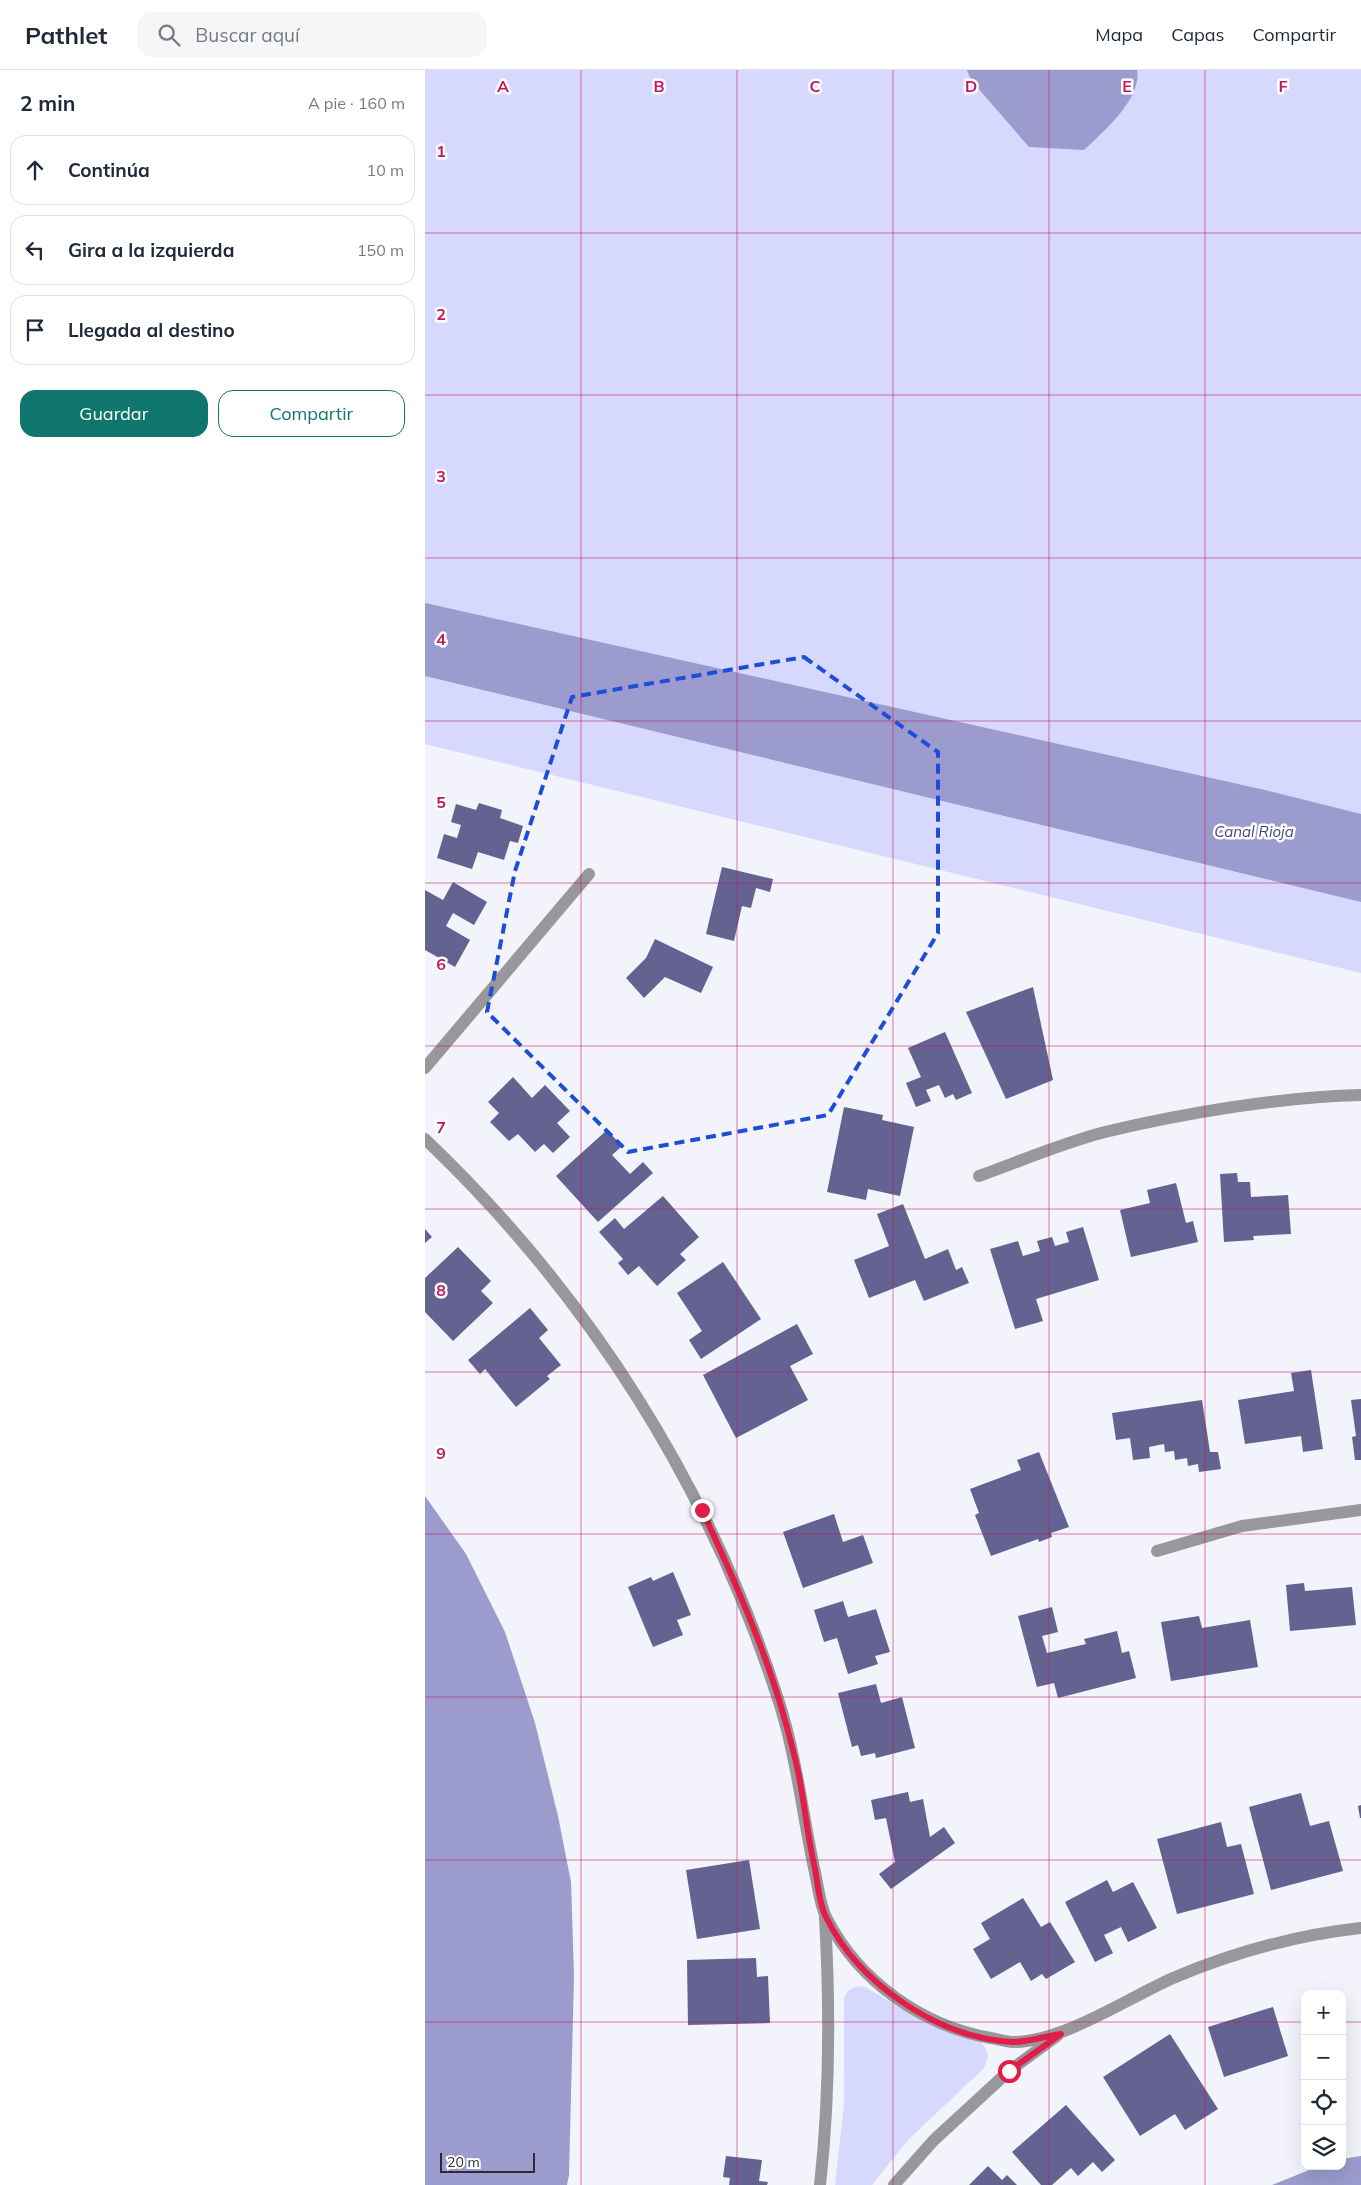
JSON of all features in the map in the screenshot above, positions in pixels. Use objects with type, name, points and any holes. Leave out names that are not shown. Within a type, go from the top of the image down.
[{"type":"street","points":[[425,1068],[589,874]]},
{"type":"street","points":[[979,1176],[1104,1132],[1215,1111],[1285,1101],[1361,1095]]},
{"type":"street","points":[[425,1139],[466,1178],[513,1229],[592,1328],[637,1396],[702,1510],[756,1635],[780,1703],[799,1775],[811,1850],[825,1916],[829,1990],[828,2056],[826,2129],[820,2185]]},
{"type":"street","points":[[1157,1551],[1242,1526],[1361,1510]]},
{"type":"street","points":[[825,1916],[851,1955],[870,1977],[906,2005],[938,2023],[973,2035],[1014,2042],[1061,2034]]},
{"type":"street","points":[[893,2185],[934,2140],[1009,2071],[1061,2034],[1174,1978],[1219,1961],[1278,1943],[1361,1928]]},
{"type":"highlighted area","points":[[804,657],[938,752],[938,933],[828,1115],[628,1152],[487,1012],[515,871],[572,697]]},
{"type":"shaded area","points":[[425,70],[1361,70],[1361,973],[425,744]]},
{"type":"shaded area","points":[[857,1986],[865,1987],[916,2017],[980,2041],[987,2051],[987,2061],[983,2069],[908,2140],[872,2185],[835,2185],[844,2104],[844,1997],[849,1990]]},
{"type":"water","points":[[967,70],[1137,70],[1137,81],[1127,103],[1119,114],[1084,150],[1029,147],[971,80]]},
{"type":"water","name":"Canal Rioja","points":[[425,603],[1265,790],[1361,814],[1361,902],[425,676]]},
{"type":"water","points":[[425,1496],[466,1554],[505,1632],[535,1723],[558,1816],[571,1882],[574,1976],[569,2175],[567,2185],[425,2185]]},
{"type":"water","points":[[1361,2156],[1361,2185],[1272,2185],[1309,2170],[1346,2170],[1346,2158]]},
{"type":"building","points":[[479,803],[502,810],[500,818],[523,826],[518,843],[510,841],[504,860],[478,852],[472,869],[437,858],[444,834],[457,838],[461,825],[451,822],[456,804],[476,810]]},
{"type":"building","points":[[722,867],[773,879],[770,892],[756,888],[751,908],[742,906],[734,941],[706,934]]},
{"type":"building","points":[[453,882],[487,902],[474,925],[453,913],[446,926],[470,940],[455,967],[425,950],[425,890],[443,900]]},
{"type":"building","points":[[655,939],[713,967],[701,993],[665,977],[644,998],[626,978],[646,958]]},
{"type":"building","points":[[1033,987],[1053,1080],[1006,1099],[966,1012]]},
{"type":"building","points":[[945,1032],[972,1093],[956,1100],[953,1094],[945,1098],[939,1085],[926,1090],[931,1101],[916,1107],[906,1083],[921,1077],[908,1048]]},
{"type":"building","points":[[513,1077],[532,1098],[545,1085],[570,1111],[557,1123],[570,1137],[553,1153],[544,1144],[535,1152],[518,1134],[509,1141],[490,1122],[499,1113],[488,1102]]},
{"type":"building","points":[[844,1107],[883,1115],[882,1120],[914,1127],[900,1196],[868,1189],[866,1200],[827,1192]]},
{"type":"building","points":[[607,1130],[622,1146],[612,1155],[630,1174],[643,1162],[653,1173],[598,1222],[556,1176]]},
{"type":"building","points":[[1237,1173],[1238,1182],[1250,1182],[1251,1197],[1288,1195],[1291,1234],[1253,1236],[1254,1240],[1224,1242],[1220,1174]]},
{"type":"building","points":[[1176,1183],[1186,1223],[1193,1221],[1198,1242],[1131,1257],[1120,1210],[1150,1203],[1147,1190]]},
{"type":"building","points":[[663,1196],[699,1237],[680,1254],[686,1260],[657,1286],[639,1266],[628,1275],[618,1263],[623,1259],[599,1232],[615,1218],[624,1229]]},
{"type":"building","points":[[903,1204],[925,1259],[948,1249],[956,1270],[962,1267],[969,1283],[924,1301],[915,1280],[869,1298],[854,1260],[889,1246],[877,1214]]},
{"type":"building","points":[[1083,1227],[1099,1280],[1036,1299],[1043,1321],[1015,1329],[990,1249],[1018,1241],[1023,1256],[1040,1251],[1037,1241],[1052,1237],[1055,1246],[1069,1242],[1066,1232]]},
{"type":"building","points":[[425,1229],[432,1237],[425,1243]]},
{"type":"building","points":[[458,1247],[491,1281],[481,1291],[493,1303],[453,1341],[425,1312],[425,1278]]},
{"type":"building","points":[[723,1262],[761,1319],[701,1359],[689,1340],[702,1331],[677,1293]]},
{"type":"building","points":[[530,1308],[548,1330],[539,1338],[561,1365],[547,1376],[550,1379],[516,1407],[485,1369],[480,1374],[468,1360]]},
{"type":"building","points":[[797,1324],[813,1354],[790,1366],[808,1400],[736,1438],[703,1375]]},
{"type":"building","points":[[1311,1370],[1323,1449],[1303,1452],[1301,1436],[1245,1444],[1238,1400],[1294,1391],[1291,1373]]},
{"type":"building","points":[[1361,1399],[1361,1460],[1355,1460],[1352,1437],[1356,1436],[1351,1400]]},
{"type":"building","points":[[1202,1400],[1210,1452],[1218,1452],[1221,1469],[1199,1472],[1198,1464],[1188,1466],[1187,1458],[1175,1460],[1174,1451],[1165,1452],[1164,1444],[1149,1447],[1150,1458],[1133,1460],[1130,1438],[1116,1440],[1112,1413]]},
{"type":"building","points":[[1039,1452],[1069,1527],[1051,1533],[1052,1537],[1039,1542],[1038,1539],[991,1556],[975,1515],[979,1513],[970,1489],[1021,1470],[1017,1460]]},
{"type":"building","points":[[834,1514],[843,1542],[863,1535],[873,1563],[803,1588],[783,1532]]},
{"type":"building","points":[[673,1572],[691,1615],[677,1620],[683,1635],[653,1647],[628,1587],[651,1577],[653,1581]]},
{"type":"building","points":[[1304,1583],[1305,1591],[1352,1587],[1356,1625],[1290,1631],[1286,1585]]},
{"type":"building","points":[[843,1601],[848,1617],[876,1609],[890,1652],[875,1656],[878,1664],[848,1674],[837,1638],[824,1642],[814,1610]]},
{"type":"building","points":[[1052,1607],[1058,1632],[1042,1636],[1047,1653],[1086,1644],[1084,1639],[1117,1631],[1122,1653],[1129,1651],[1136,1678],[1058,1698],[1054,1683],[1037,1687],[1018,1616]]},
{"type":"building","points":[[1199,1616],[1202,1628],[1250,1620],[1258,1667],[1171,1681],[1161,1622]]},
{"type":"building","points":[[876,1684],[881,1703],[902,1697],[915,1748],[876,1758],[875,1753],[861,1756],[858,1745],[852,1747],[838,1693]]},
{"type":"building","points":[[908,1792],[910,1802],[923,1799],[930,1837],[944,1827],[955,1843],[891,1889],[879,1874],[895,1862],[886,1818],[875,1820],[871,1800]]},
{"type":"building","points":[[1301,1793],[1310,1826],[1329,1821],[1343,1871],[1271,1890],[1249,1807]]},
{"type":"building","points":[[1361,1805],[1361,1818],[1360,1818],[1358,1806]]},
{"type":"building","points":[[1221,1822],[1227,1847],[1241,1844],[1254,1894],[1177,1914],[1157,1839]]},
{"type":"building","points":[[749,1860],[760,1929],[697,1939],[686,1870]]},
{"type":"building","points":[[1107,1880],[1113,1892],[1133,1882],[1157,1928],[1128,1942],[1121,1927],[1104,1935],[1113,1953],[1095,1962],[1065,1902]]},
{"type":"building","points":[[1023,1898],[1041,1927],[1050,1922],[1075,1962],[1046,1979],[1042,1974],[1031,1981],[1020,1962],[991,1979],[973,1949],[990,1939],[981,1923]]},
{"type":"building","points":[[756,1958],[757,1977],[768,1976],[770,2023],[688,2025],[687,1960]]},
{"type":"building","points":[[1273,2007],[1288,2056],[1224,2077],[1208,2027]]},
{"type":"building","points":[[1170,2034],[1218,2109],[1185,2130],[1175,2114],[1140,2136],[1103,2077]]},
{"type":"building","points":[[1066,2105],[1115,2160],[1102,2172],[1093,2162],[1078,2176],[1071,2168],[1052,2185],[1041,2185],[1012,2152]]},
{"type":"building","points":[[726,2156],[762,2160],[759,2181],[768,2182],[767,2185],[729,2185],[730,2178],[723,2177]]},
{"type":"building","points":[[988,2166],[1002,2180],[1007,2175],[1017,2185],[969,2185]]},
{"type":"route","points":[[702,1510],[756,1635],[780,1703],[799,1775],[811,1850],[825,1916],[851,1955],[870,1977],[906,2005],[938,2023],[973,2035],[1014,2042],[1061,2034],[1009,2071]]}]
